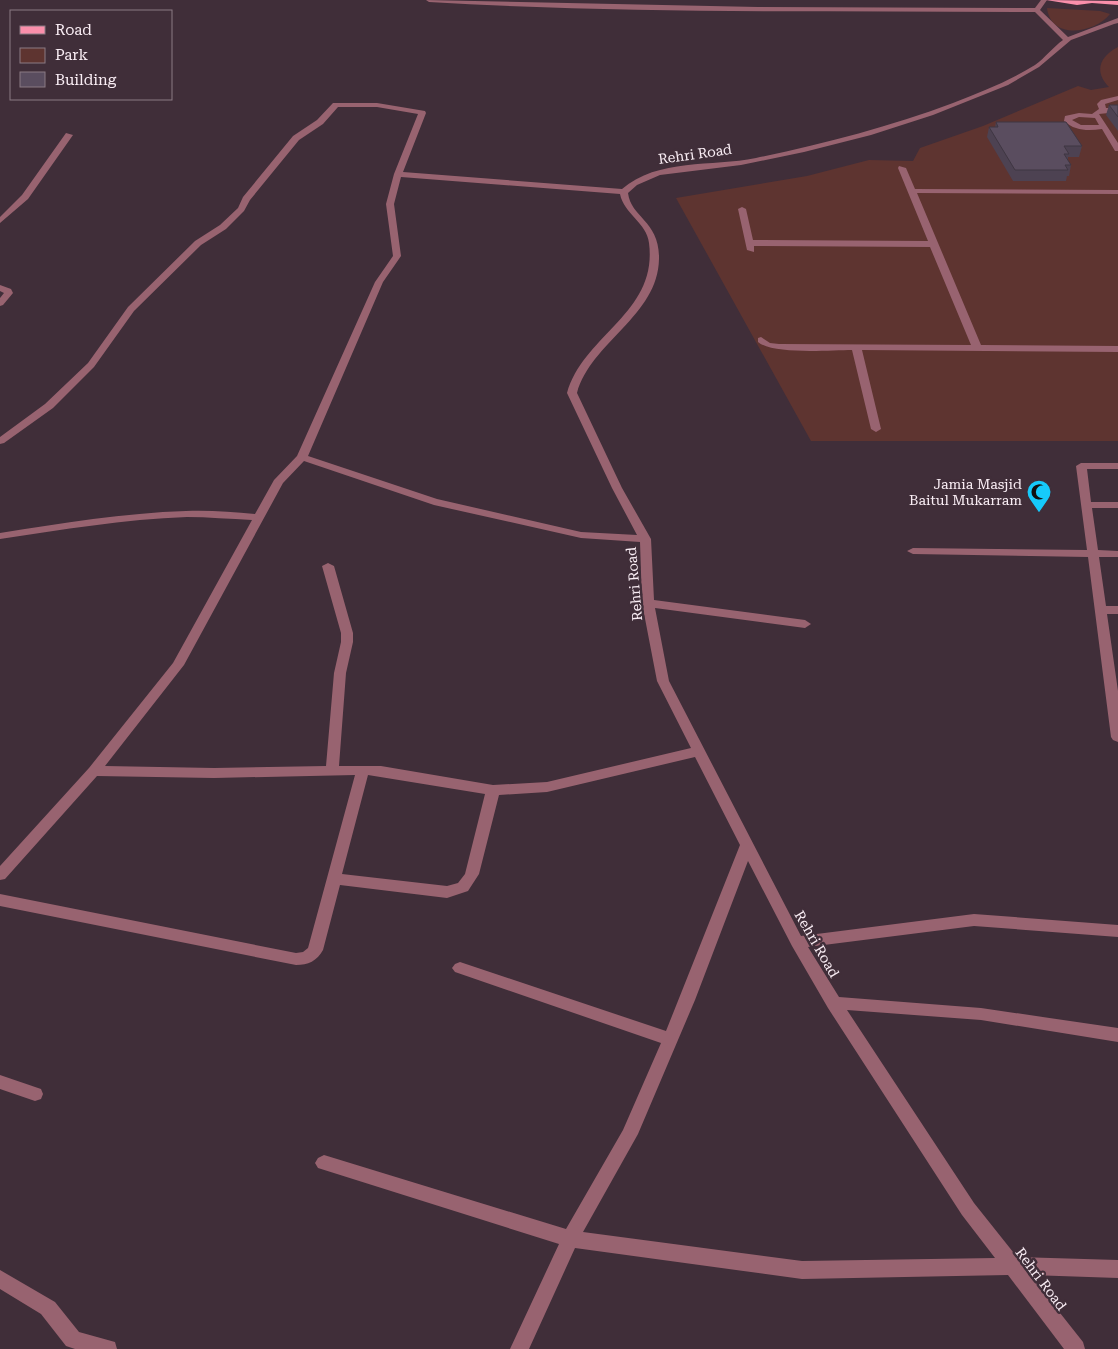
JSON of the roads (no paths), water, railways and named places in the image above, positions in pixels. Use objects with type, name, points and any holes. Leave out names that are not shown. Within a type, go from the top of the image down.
[{"type":"main road","points":[[1049,0],[1078,3],[1096,1],[1118,4]]},
{"type":"street","points":[[429,0],[494,4],[758,9],[1037,10],[1067,40]]},
{"type":"street","points":[[1037,10],[1044,0]]},
{"type":"street","name":"Rehri Road","points":[[1076,1349],[968,1209],[834,1003],[798,942],[747,846],[663,681],[648,603],[645,539],[617,488],[572,393],[579,373],[634,310],[651,284],[655,264],[653,240],[646,224],[626,203],[624,192],[633,181],[662,172],[729,165],[793,152],[856,137],[920,118],[984,94],[1038,66],[1067,40],[1085,32],[1107,26],[1118,20]]},
{"type":"street","points":[[1103,110],[1100,104],[1103,100],[1118,98]]},
{"type":"street","points":[[0,441],[49,406],[91,365],[132,309],[159,280],[198,243],[223,227],[241,209],[246,200],[296,138],[320,122],[336,105],[377,106],[422,113],[398,174],[390,204],[396,256],[379,282],[302,457],[278,482],[178,665],[94,771],[0,875]]},
{"type":"street","points":[[1096,116],[1096,112],[1103,110],[1118,110]]},
{"type":"street","points":[[1096,116],[1073,116],[1068,118],[1068,121],[1078,127],[1103,127]]},
{"type":"street","points":[[1096,116],[1118,149]]},
{"type":"street","points":[[0,221],[25,197],[69,135]]},
{"type":"street","points":[[902,168],[977,348]]},
{"type":"street","points":[[398,174],[624,192]]},
{"type":"street","points":[[911,191],[1118,192]]},
{"type":"street","points":[[742,209],[750,248],[933,244]]},
{"type":"street","points":[[0,288],[9,293],[0,303]]},
{"type":"street","points":[[761,340],[767,345],[779,347],[1118,349]]},
{"type":"street","points":[[856,347],[876,428]]},
{"type":"street","points":[[302,457],[434,502],[581,536],[645,539]]},
{"type":"street","points":[[1118,466],[1081,466],[1101,610],[1113,668],[1118,733]]},
{"type":"street","points":[[1086,505],[1118,505]]},
{"type":"street","points":[[0,536],[90,522],[161,515],[188,514],[259,517]]},
{"type":"street","points":[[913,551],[1118,554]]},
{"type":"street","points":[[328,566],[347,633],[340,673],[332,771]]},
{"type":"street","points":[[648,603],[805,624]]},
{"type":"street","points":[[1101,610],[1118,610]]},
{"type":"street","points":[[94,771],[214,774],[363,770],[381,771],[493,790],[546,787],[699,751]]},
{"type":"street","points":[[0,900],[296,959],[305,959],[311,956],[314,950],[335,879],[363,770]]},
{"type":"street","points":[[335,879],[447,892],[458,891],[464,888],[472,874],[493,790]]},
{"type":"street","points":[[519,1349],[570,1239],[630,1134],[747,846]]},
{"type":"street","points":[[798,942],[974,920],[1118,931]]},
{"type":"street","points":[[460,968],[670,1039]]},
{"type":"street","points":[[834,1003],[981,1014],[1118,1035]]},
{"type":"street","points":[[0,1082],[35,1094]]},
{"type":"street","points":[[324,1163],[570,1239],[802,1270],[1012,1266],[1118,1269]]},
{"type":"street","points":[[0,1279],[48,1308],[73,1339],[92,1346],[108,1349]]},
{"type":"place","name":"Jamia Masjid Baitul Mukarram","points":[[1039,513]]}]
